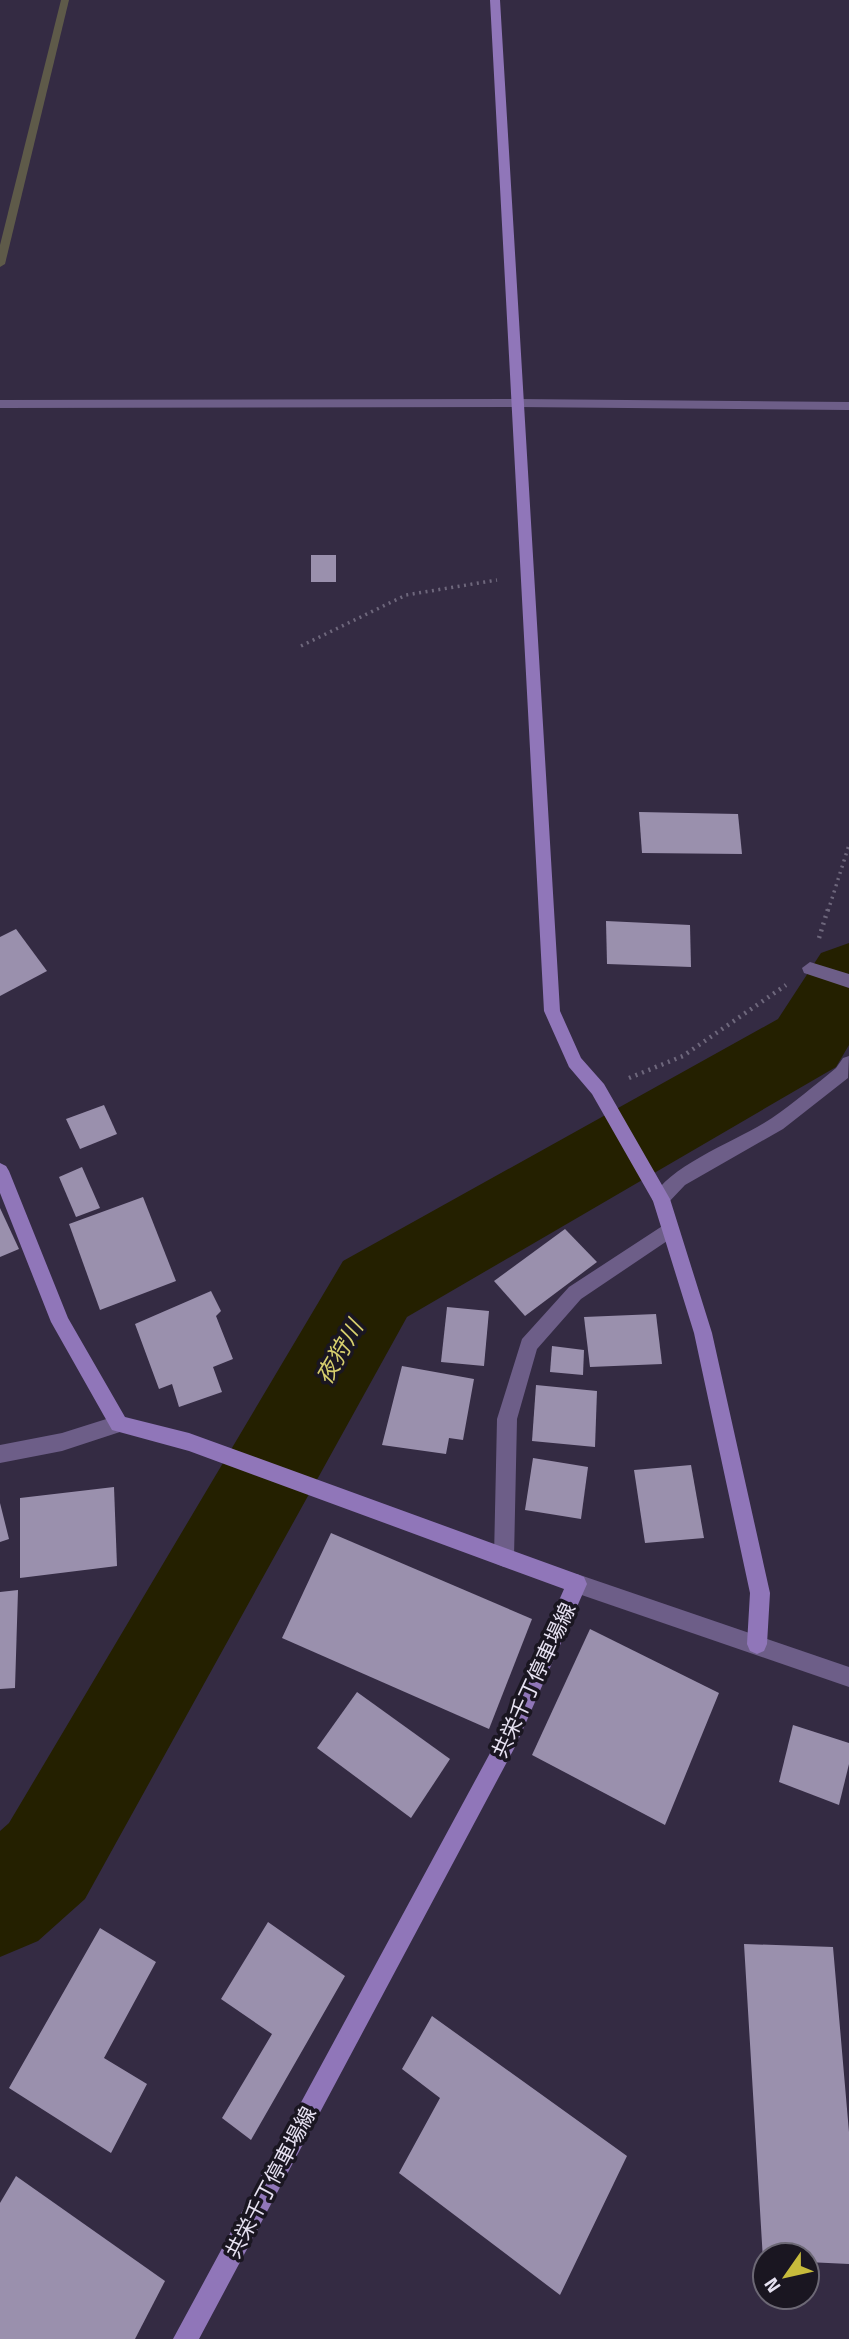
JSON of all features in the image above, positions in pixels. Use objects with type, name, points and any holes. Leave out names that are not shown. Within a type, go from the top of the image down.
[{"type":"street","points":[[495,0],[552,1011],[575,1062],[602,1095],[657,1193],[670,1228],[703,1333],[760,1593],[757,1644]]},
{"type":"street","points":[[0,404],[518,403],[849,406]]},
{"type":"street","points":[[817,970],[849,981]]},
{"type":"street","points":[[657,1193],[777,1124],[842,1073],[849,1063]]},
{"type":"street","points":[[0,1171],[60,1322],[119,1424],[62,1442],[0,1454]]},
{"type":"street","points":[[504,1557],[508,1419],[529,1345],[575,1293],[670,1228]]},
{"type":"street","name":"共栄千丁停車場線","points":[[119,1424],[189,1442],[577,1584],[509,1738],[185,2339]]},
{"type":"street","points":[[577,1584],[849,1677]]},
{"type":"path","points":[[301,646],[406,595],[430,589],[527,576]]},
{"type":"path","points":[[602,1095],[683,1056],[817,970],[849,845]]},
{"type":"building","points":[[311,555],[336,555],[336,582],[311,582]]},
{"type":"building","points":[[639,812],[738,814],[742,854],[642,853]]},
{"type":"building","points":[[606,921],[690,925],[691,967],[607,964]]},
{"type":"building","points":[[16,929],[47,971],[0,996],[0,937]]},
{"type":"building","points":[[104,1105],[117,1134],[80,1149],[66,1119]]},
{"type":"building","points":[[82,1167],[100,1208],[76,1217],[59,1177]]},
{"type":"building","points":[[143,1197],[176,1281],[100,1310],[69,1224]]},
{"type":"building","points":[[0,1208],[19,1249],[0,1257]]},
{"type":"building","points":[[565,1229],[597,1262],[525,1316],[494,1281]]},
{"type":"building","points":[[211,1291],[221,1311],[216,1316],[233,1359],[213,1367],[222,1392],[179,1407],[172,1384],[159,1389],[135,1324]]},
{"type":"building","points":[[447,1307],[489,1311],[484,1366],[441,1362]]},
{"type":"building","points":[[656,1314],[662,1364],[590,1367],[584,1317]]},
{"type":"building","points":[[552,1346],[584,1350],[583,1375],[550,1372]]},
{"type":"building","points":[[402,1366],[474,1379],[463,1440],[449,1438],[446,1454],[382,1445]]},
{"type":"building","points":[[536,1385],[597,1391],[595,1447],[532,1441]]},
{"type":"building","points":[[533,1458],[588,1467],[581,1519],[525,1510]]},
{"type":"building","points":[[691,1465],[704,1538],[645,1543],[634,1470]]},
{"type":"building","points":[[114,1487],[117,1566],[20,1578],[20,1498]]},
{"type":"building","points":[[0,1503],[9,1539],[0,1542]]},
{"type":"building","points":[[331,1533],[532,1619],[489,1729],[282,1638]]},
{"type":"building","points":[[18,1590],[15,1688],[0,1689],[0,1592]]},
{"type":"building","points":[[590,1629],[719,1693],[665,1825],[532,1755]]},
{"type":"building","points":[[357,1692],[450,1759],[411,1818],[317,1748]]},
{"type":"building","points":[[793,1725],[849,1743],[849,1764],[839,1805],[779,1782]]},
{"type":"building","points":[[268,1922],[345,1976],[251,2140],[222,2118],[272,2034],[221,1999]]},
{"type":"building","points":[[100,1928],[156,1962],[104,2058],[147,2084],[111,2153],[9,2088]]},
{"type":"building","points":[[744,1944],[833,1947],[849,2132],[849,2264],[821,2263],[821,2241],[762,2241]]},
{"type":"building","points":[[432,2016],[627,2156],[560,2295],[399,2173],[440,2098],[402,2069]]},
{"type":"building","points":[[16,2176],[165,2281],[135,2339],[0,2339],[0,2203]]},
{"type":"waterway","points":[[0,264],[65,0]]},
{"type":"waterway","name":"夜狩川","points":[[0,1903],[47,1861],[375,1289],[807,1043],[849,975]]}]
